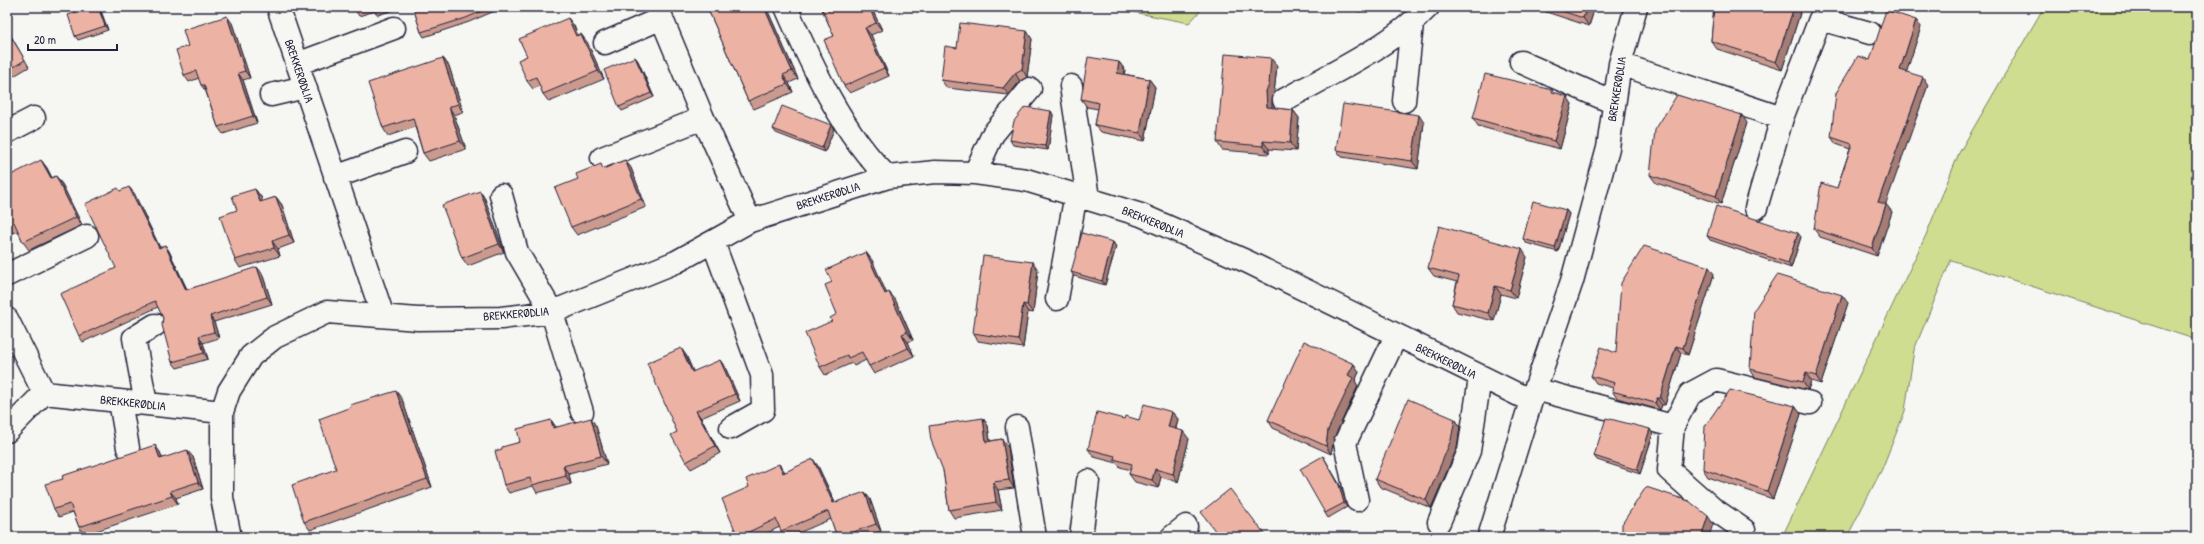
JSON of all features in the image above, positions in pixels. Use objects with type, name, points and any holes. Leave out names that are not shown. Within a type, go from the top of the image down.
[{"type":"street","name":"BREKKERØDLIA","points":[[278,7],[382,316]]},
{"type":"street","points":[[786,7],[813,68],[842,116],[875,164],[888,177]]},
{"type":"street","points":[[1284,100],[1349,64],[1412,24],[1428,7]]},
{"type":"street","name":"BREKKERØDLIA","points":[[1489,537],[1533,395],[1572,282],[1608,148],[1620,64],[1636,7]]},
{"type":"street","points":[[606,43],[660,12],[703,118],[750,221]]},
{"type":"street","points":[[1756,208],[1782,118],[1820,20],[1870,33]]},
{"type":"street","points":[[1404,101],[1412,24]]},
{"type":"street","points":[[297,64],[394,28]]},
{"type":"street","points":[[1521,62],[1614,103]]},
{"type":"street","points":[[1620,64],[1782,118]]},
{"type":"street","points":[[1057,299],[1082,196],[1071,86]]},
{"type":"street","points":[[271,95],[305,87]]},
{"type":"street","points":[[975,173],[993,134],[1030,89]]},
{"type":"street","points":[[7,132],[34,118]]},
{"type":"street","points":[[602,158],[703,118]]},
{"type":"street","points":[[336,177],[405,152]]},
{"type":"street","name":"BREKKERØDLIA","points":[[230,537],[222,498],[222,412],[229,391],[251,356],[275,337],[327,312],[418,319],[501,318],[552,312],[676,262],[750,221],[888,177],[935,172],[975,173],[1026,180],[1141,215],[1241,259],[1480,378],[1533,395]]},
{"type":"street","points":[[501,195],[517,252],[552,312],[582,412]]},
{"type":"street","points":[[7,275],[87,236]]},
{"type":"street","points":[[713,242],[762,375],[763,410],[731,428]]},
{"type":"street","points":[[7,319],[44,393],[7,431]]},
{"type":"street","points":[[146,404],[134,338],[156,324]]},
{"type":"street","points":[[1357,500],[1345,443],[1396,336]]},
{"type":"street","points":[[1439,522],[1470,451],[1480,378]]},
{"type":"street","points":[[1744,530],[1712,508],[1669,470],[1673,426],[1690,394],[1716,380],[1810,403]]},
{"type":"street","name":"BREKKERØDLIA","points":[[44,393],[222,412]]},
{"type":"street","points":[[1533,395],[1673,426]]},
{"type":"street","points":[[120,401],[128,448]]},
{"type":"street","points":[[1017,427],[1035,537]]},
{"type":"street","points":[[1080,537],[1088,481]]},
{"type":"green space","points":[[1107,7],[1204,7],[1189,23]]},
{"type":"green space","points":[[2044,7],[2197,7],[2197,340],[1951,260],[1914,350],[1905,411],[1882,469],[1847,537],[1782,537],[1926,235],[1959,153]]},
{"type":"building","points":[[90,7],[98,7],[105,26],[75,36],[68,15]]},
{"type":"building","points":[[413,7],[491,7],[466,18],[421,32]]},
{"type":"building","points":[[707,7],[764,7],[792,71],[783,75],[787,84],[748,101]]},
{"type":"building","points":[[821,7],[869,7],[876,23],[865,28],[884,68],[844,86],[824,40],[834,36]]},
{"type":"building","points":[[1550,7],[1587,7],[1583,18]]},
{"type":"building","points":[[1714,7],[1794,7],[1776,62],[1711,41]]},
{"type":"building","points":[[1886,10],[1916,20],[1900,70],[1923,77],[1878,202],[1886,204],[1872,248],[1814,229],[1821,183],[1837,188],[1852,144],[1831,137],[1836,93],[1858,56],[1870,60]]},
{"type":"building","points":[[227,16],[245,71],[238,73],[253,116],[218,127],[204,85],[201,85],[196,71],[184,75],[176,50],[188,46],[183,30]]},
{"type":"building","points":[[568,18],[576,36],[581,34],[598,71],[543,94],[536,77],[527,81],[518,60],[527,56],[519,39]]},
{"type":"building","points":[[960,23],[1027,31],[1022,69],[1015,73],[1003,88],[941,80],[945,46],[957,48]]},
{"type":"building","points":[[7,30],[25,60],[7,71]]},
{"type":"building","points":[[1225,54],[1271,58],[1269,85],[1266,91],[1267,107],[1293,110],[1290,143],[1263,141],[1263,146],[1217,142]]},
{"type":"building","points":[[635,57],[651,93],[619,107],[604,70]]},
{"type":"building","points":[[1088,57],[1119,62],[1117,73],[1149,79],[1140,133],[1095,125],[1099,103],[1081,99]]},
{"type":"building","points":[[443,58],[458,104],[449,107],[460,141],[423,153],[413,118],[383,128],[368,83]]},
{"type":"building","points":[[1485,74],[1553,90],[1552,92],[1567,96],[1554,141],[1473,118]]},
{"type":"building","points":[[1677,95],[1742,115],[1716,196],[1650,175],[1655,130]]},
{"type":"building","points":[[1343,104],[1419,115],[1412,161],[1336,150]]},
{"type":"building","points":[[782,106],[831,125],[822,148],[773,129]]},
{"type":"building","points":[[1025,107],[1051,111],[1045,146],[1010,140],[1014,121]]},
{"type":"building","points":[[41,160],[51,178],[56,176],[76,217],[23,242],[14,222],[8,225],[7,224],[7,177]]},
{"type":"building","points":[[625,160],[641,199],[571,227],[555,188],[578,179],[576,174],[601,164],[603,169]]},
{"type":"building","points":[[129,187],[159,248],[165,245],[186,290],[257,267],[267,297],[210,316],[214,332],[199,336],[204,353],[172,362],[162,325],[163,318],[155,301],[79,336],[60,294],[116,268],[85,204],[118,188],[120,191]]},
{"type":"building","points":[[255,189],[260,202],[276,197],[289,235],[272,241],[274,248],[235,260],[220,216],[237,210],[232,196]]},
{"type":"building","points":[[480,191],[499,244],[462,258],[442,205]]},
{"type":"building","points":[[1533,201],[1566,210],[1555,248],[1523,239]]},
{"type":"building","points":[[1716,206],[1798,233],[1788,263],[1707,236]]},
{"type":"building","points":[[1439,226],[1522,249],[1510,290],[1495,286],[1488,313],[1452,304],[1459,276],[1428,268]]},
{"type":"building","points":[[1082,233],[1113,242],[1102,281],[1071,272]]},
{"type":"building","points":[[1644,246],[1709,267],[1683,348],[1676,346],[1660,398],[1657,398],[1655,403],[1612,391],[1615,383],[1591,376],[1601,347],[1616,353],[1621,283]]},
{"type":"building","points":[[866,252],[885,294],[889,292],[907,332],[902,334],[908,348],[869,366],[862,352],[848,358],[847,355],[820,367],[805,333],[832,321],[830,318],[837,314],[825,285],[832,282],[826,270]]},
{"type":"building","points":[[983,256],[1033,262],[1027,305],[1023,304],[1018,340],[973,333]]},
{"type":"building","points":[[1777,275],[1842,295],[1816,376],[1806,373],[1803,382],[1750,369],[1754,310]]},
{"type":"building","points":[[1304,341],[1354,364],[1348,375],[1353,378],[1328,430],[1326,446],[1268,420]]},
{"type":"building","points":[[681,348],[692,372],[720,360],[735,394],[696,411],[715,446],[686,462],[671,435],[677,432],[647,363]]},
{"type":"building","points":[[1730,390],[1795,406],[1767,491],[1703,469],[1705,426]]},
{"type":"building","points":[[396,391],[427,479],[304,522],[292,485],[336,469],[319,419],[351,407],[350,405]]},
{"type":"building","points":[[1408,399],[1455,419],[1451,440],[1426,500],[1375,479]]},
{"type":"building","points":[[1144,404],[1172,412],[1168,427],[1183,431],[1173,474],[1155,469],[1152,480],[1129,474],[1132,464],[1114,459],[1115,456],[1088,449],[1097,412],[1124,419],[1125,416],[1139,420]]},
{"type":"building","points":[[591,418],[601,456],[563,466],[566,476],[532,485],[530,478],[504,485],[495,451],[502,449],[502,447],[520,442],[517,429],[551,420],[553,428]]},
{"type":"building","points":[[983,418],[986,442],[1002,439],[1009,480],[993,482],[996,502],[949,510],[943,470],[931,440],[929,426]]},
{"type":"building","points":[[1606,418],[1650,429],[1637,470],[1594,456]]},
{"type":"building","points":[[155,445],[160,459],[187,450],[198,482],[170,491],[172,496],[79,527],[70,504],[54,509],[45,484],[63,479],[62,476]]},
{"type":"building","points":[[1323,456],[1339,485],[1344,503],[1325,513],[1300,469]]},
{"type":"building","points":[[813,459],[833,503],[865,492],[876,524],[837,537],[828,511],[781,531],[776,519],[738,537],[722,499],[749,487],[746,479],[779,464],[783,473]]},
{"type":"building","points":[[1646,487],[1689,501],[1708,516],[1701,537],[1622,537],[1622,524]]},
{"type":"building","points":[[1230,489],[1267,537],[1210,537],[1216,532],[1201,512]]}]
